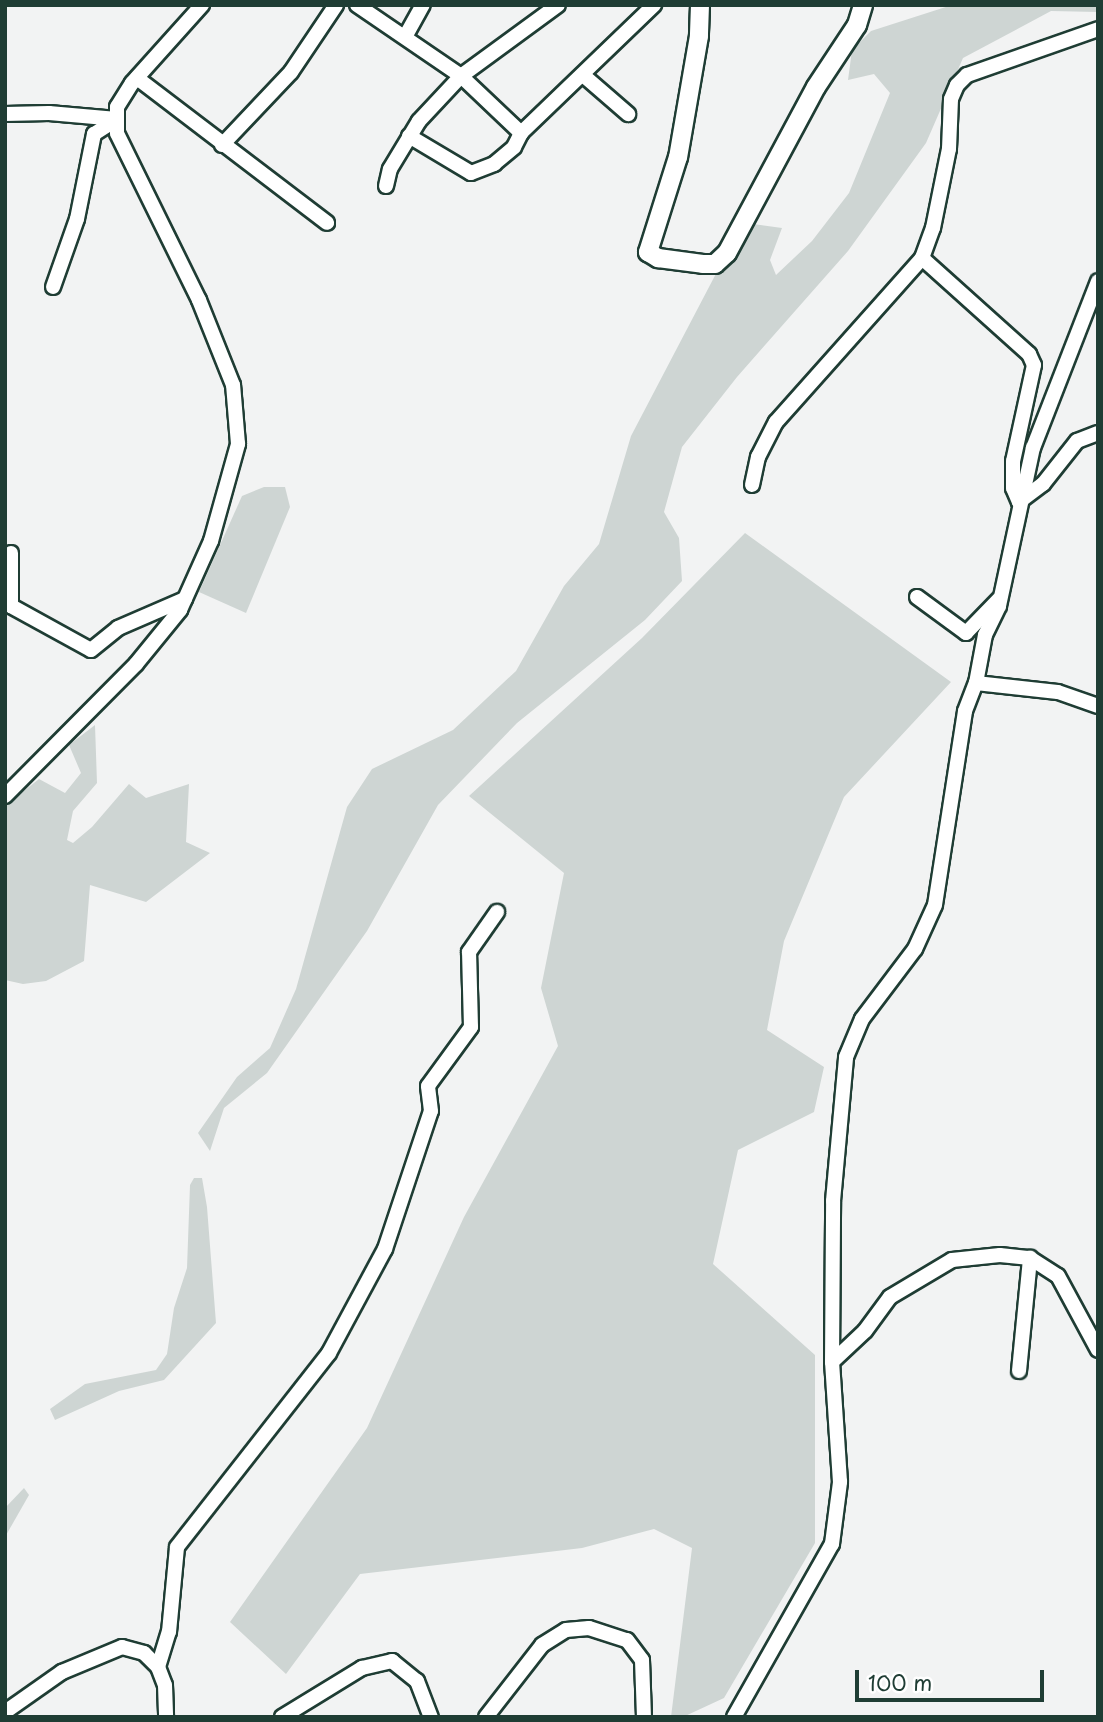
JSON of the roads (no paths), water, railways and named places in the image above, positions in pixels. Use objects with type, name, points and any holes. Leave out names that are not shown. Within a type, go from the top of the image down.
[{"type":"street","points":[[5,796],[136,664],[184,599],[211,541],[238,444],[233,385],[199,300],[117,133],[117,107],[137,78],[202,5]]},
{"type":"street","points":[[222,145],[290,72],[336,5]]},
{"type":"street","points":[[357,5],[461,76],[521,133]]},
{"type":"street","points":[[405,37],[423,5]]},
{"type":"street","points":[[386,186],[409,136],[461,76],[558,5]]},
{"type":"street","points":[[409,136],[471,173],[494,163],[514,147],[521,133],[654,5]]},
{"type":"street","points":[[699,5],[699,36],[678,157],[649,252],[658,258],[715,264],[769,181],[816,87],[857,25],[863,5]]},
{"type":"street","points":[[752,485],[758,457],[784,412],[922,258],[935,215],[949,149],[951,99],[957,85],[967,75],[1098,29]]},
{"type":"street","points":[[583,75],[628,114]]},
{"type":"street","points":[[137,78],[327,223]]},
{"type":"street","points":[[5,114],[117,119]]},
{"type":"street","points":[[53,288],[77,219],[94,134],[117,119]]},
{"type":"street","points":[[922,258],[1029,354],[1034,365],[1013,461],[1013,488],[1019,502]]},
{"type":"street","points":[[734,1717],[832,1544],[840,1482],[832,1362],[833,1201],[846,1056],[882,987],[915,949],[935,905],[965,711],[976,683],[985,635],[1000,598],[1016,539],[1019,502],[1038,430],[1098,281]]},
{"type":"street","points":[[1019,502],[1043,484],[1077,441],[1098,433]]},
{"type":"street","points":[[11,553],[11,606],[91,650],[118,628],[184,599]]},
{"type":"street","points":[[917,597],[966,633],[1000,598]]},
{"type":"street","points":[[976,683],[1058,692],[1098,706]]},
{"type":"street","points":[[158,1667],[169,1632],[177,1547],[329,1353],[385,1249],[431,1111],[428,1086],[471,1027],[469,952],[497,912]]},
{"type":"street","points":[[832,1362],[865,1331],[890,1297],[953,1260],[1000,1255],[1030,1258],[1058,1276],[1098,1350]]},
{"type":"street","points":[[1019,1371],[1030,1258]]},
{"type":"street","points":[[486,1717],[542,1645],[566,1630],[589,1628],[626,1640],[642,1660],[644,1717]]},
{"type":"street","points":[[5,1712],[62,1672],[122,1647],[144,1653],[158,1667],[166,1689],[166,1717]]},
{"type":"street","points":[[282,1717],[362,1668],[392,1661],[417,1681],[431,1717]]},
{"type":"street","points":[[161,1717],[166,1689]]}]
